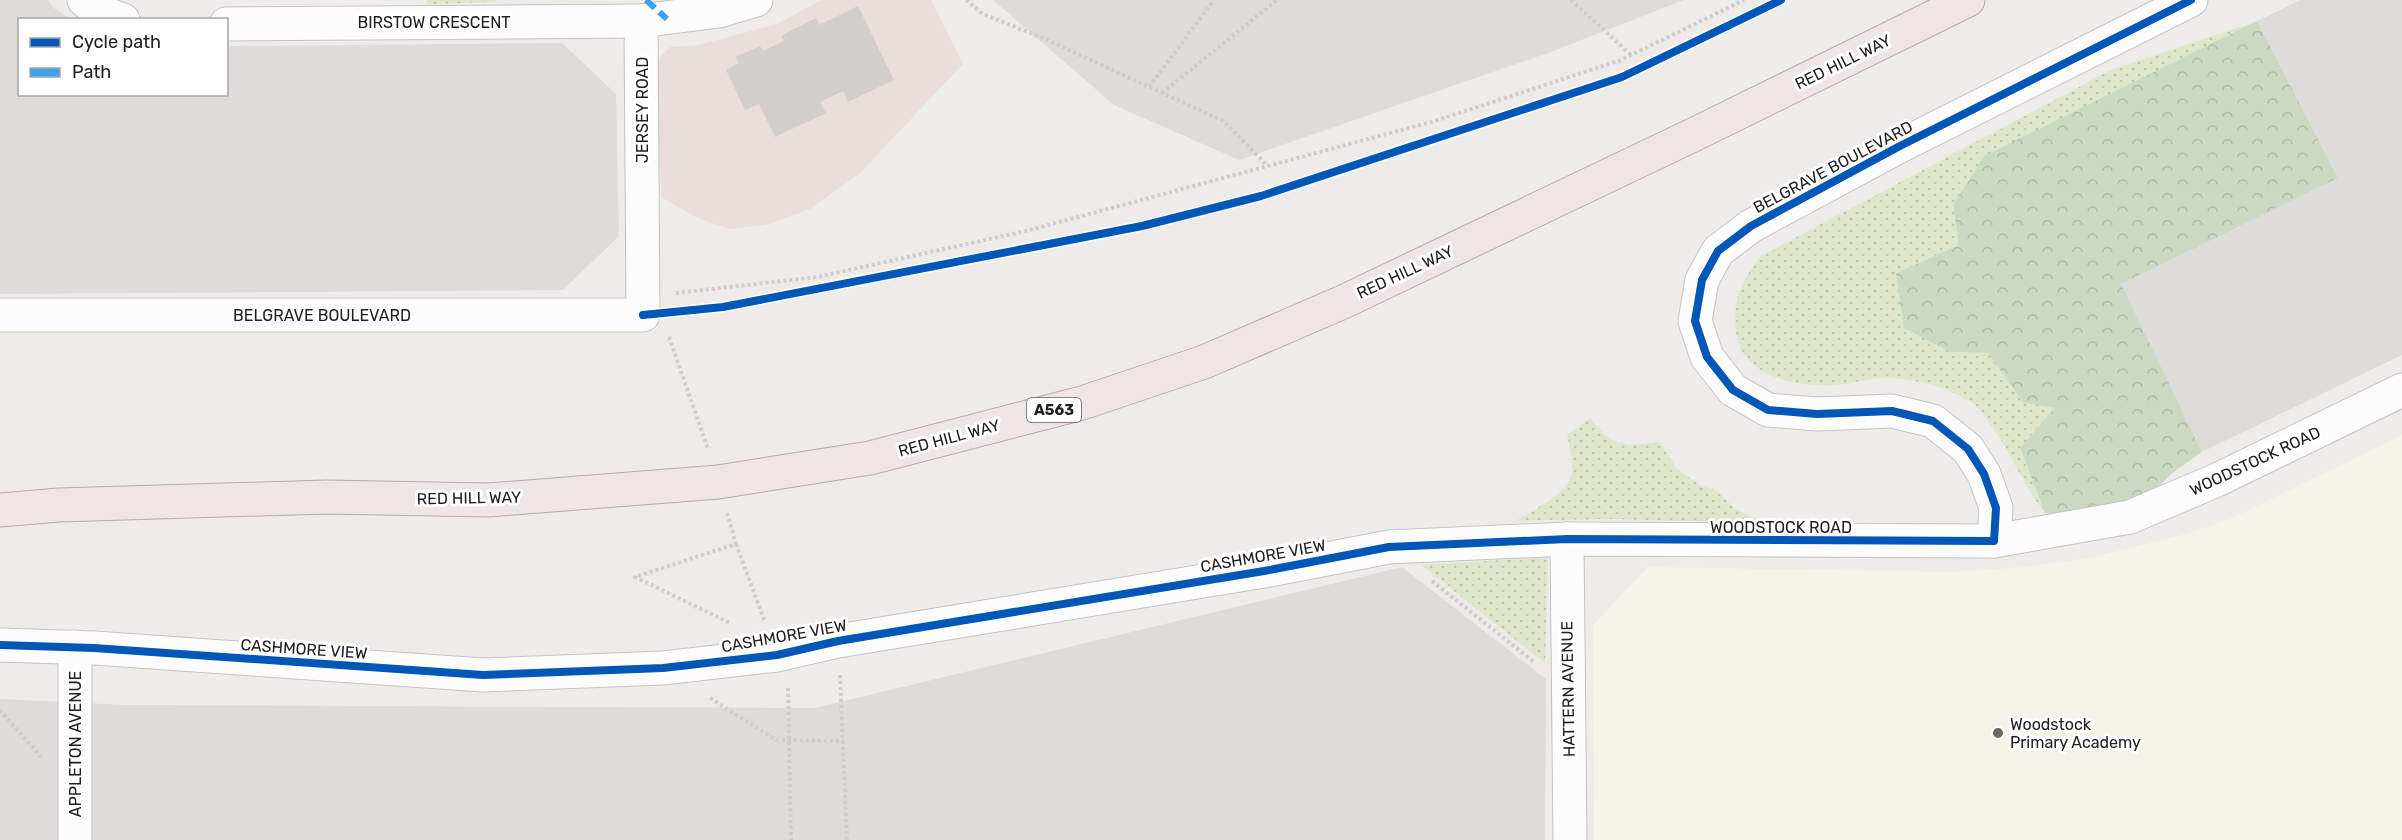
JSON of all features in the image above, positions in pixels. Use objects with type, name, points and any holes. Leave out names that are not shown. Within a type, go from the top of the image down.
[{"type":"highway","name":"RED HILL WAY","points":[[0,510],[59,504],[326,497],[488,500],[718,482],[870,458],[1082,403],[1204,362],[1343,302],[1693,135],[1968,0]]},
{"type":"highway","name":"RED HILL WAY","points":[[0,497],[59,504]]},
{"type":"street","points":[[84,0],[98,11],[117,18]]},
{"type":"street","points":[[641,21],[719,11],[756,0]]},
{"type":"street","name":"BELGRAVE BOULEVARD","points":[[1994,541],[1996,508],[1984,474],[1968,449],[1933,421],[1892,411],[1817,414],[1768,410],[1733,390],[1707,357],[1695,321],[1702,280],[1718,252],[1751,226],[1898,147],[2191,0]]},
{"type":"street","name":"BIRSTOW CRESCENT","points":[[228,24],[641,21]]},
{"type":"street","name":"JERSEY ROAD","points":[[641,21],[643,305]]},
{"type":"street","name":"BELGRAVE BOULEVARD","points":[[0,315],[643,305]]},
{"type":"street","name":"WOODSTOCK ROAD","points":[[1567,539],[1994,541],[2130,517],[2217,480],[2402,390]]},
{"type":"street","name":"CASHMORE VIEW","points":[[0,645],[75,647],[483,675],[663,668],[782,653],[838,641],[1264,571],[1389,547],[1567,539]]},
{"type":"street","name":"HATTERN AVENUE","points":[[1567,539],[1570,840]]},
{"type":"street","name":"APPLETON AVENUE","points":[[75,647],[75,840]]},
{"type":"path","points":[[966,0],[983,14],[1043,38],[1222,121],[1268,166]]},
{"type":"path","points":[[1149,87],[1214,0]]},
{"type":"path","points":[[1161,93],[1277,0]]},
{"type":"path","points":[[1571,0],[1631,55]]},
{"type":"path","points":[[643,305],[694,292],[817,277],[1026,231],[1435,121],[1631,55],[1744,0]]},
{"type":"path","points":[[736,544],[782,653],[789,740],[791,840]]},
{"type":"path","points":[[1389,547],[1568,688]]},
{"type":"path","points":[[838,641],[847,840]]},
{"type":"path","points":[[663,668],[777,740],[844,741]]},
{"type":"path","points":[[0,710],[75,797]]},
{"type":"shaded area","points":[[0,0],[48,0],[54,8],[69,18],[18,18],[18,96],[228,96],[228,46],[562,43],[616,94],[619,236],[563,290],[0,294]]},
{"type":"shaded area","points":[[821,0],[931,0],[963,64],[859,174],[810,209],[766,225],[729,229],[698,218],[662,198],[654,73],[660,57],[670,47],[698,45],[777,24]]},
{"type":"shaded area","points":[[993,0],[1684,0],[1548,53],[1239,160],[1114,105]]},
{"type":"shaded area","points":[[2301,0],[2402,0],[2402,355],[2202,452],[2120,284],[2338,178],[2257,21]]},
{"type":"shaded area","name":"Woodstock Primary Academy","points":[[2402,435],[2402,840],[1594,840],[1593,625],[1648,567],[1954,572],[2025,567],[2090,558],[2186,534],[2230,519]]},
{"type":"shaded area","points":[[1402,567],[1546,679],[1545,840],[0,840],[0,699],[126,705],[815,708]]},
{"type":"green space","points":[[427,0],[496,0],[495,2],[425,4]]},
{"type":"green space","points":[[2257,21],[1985,156],[1953,205],[1959,245],[1896,273],[1950,352],[1988,353],[2024,403],[2056,408],[2020,449],[2045,513],[1982,413],[1963,397],[1933,385],[1891,378],[1837,385],[1789,381],[1759,369],[1748,359],[1740,346],[1736,330],[1737,298],[1748,274],[1761,256],[2111,70]]},
{"type":"green space","points":[[2257,21],[2338,178],[2121,284],[2202,452],[2171,474],[2130,517],[2045,513],[2020,448],[2055,408],[2024,403],[1988,353],[1950,352],[1904,328],[1896,273],[1959,245],[1953,205],[1984,156]]},
{"type":"green space","points":[[1590,418],[1606,435],[1620,443],[1660,442],[1677,469],[1700,485],[1717,491],[1733,507],[1761,523],[1608,519],[1516,521],[1549,501],[1564,488],[1572,473],[1567,435]]},
{"type":"green space","points":[[1548,557],[1545,663],[1421,565]]},
{"type":"building","points":[[858,6],[894,80],[848,102],[843,91],[820,102],[826,113],[775,137],[759,104],[745,110],[726,70],[739,63],[736,57],[760,46],[763,51],[784,41],[781,36],[816,18],[819,25]]},
{"type":"marked path","points":[[646,0],[667,19]]},
{"type":"cycle path","points":[[643,315],[723,307],[1142,226],[1261,196],[1622,77],[1781,0]]},
{"type":"cycle path","points":[[0,645],[94,648],[483,675],[663,668],[777,655],[838,641],[1264,571],[1389,547],[1567,539],[1994,541],[1996,508],[1984,474],[1968,449],[1933,421],[1892,411],[1817,414],[1768,410],[1733,390],[1707,357],[1695,321],[1702,280],[1718,251],[1751,226],[1898,147],[2191,0]]},
{"type":"place","name":"Woodstock Primary Academy","points":[[1998,733]]}]
